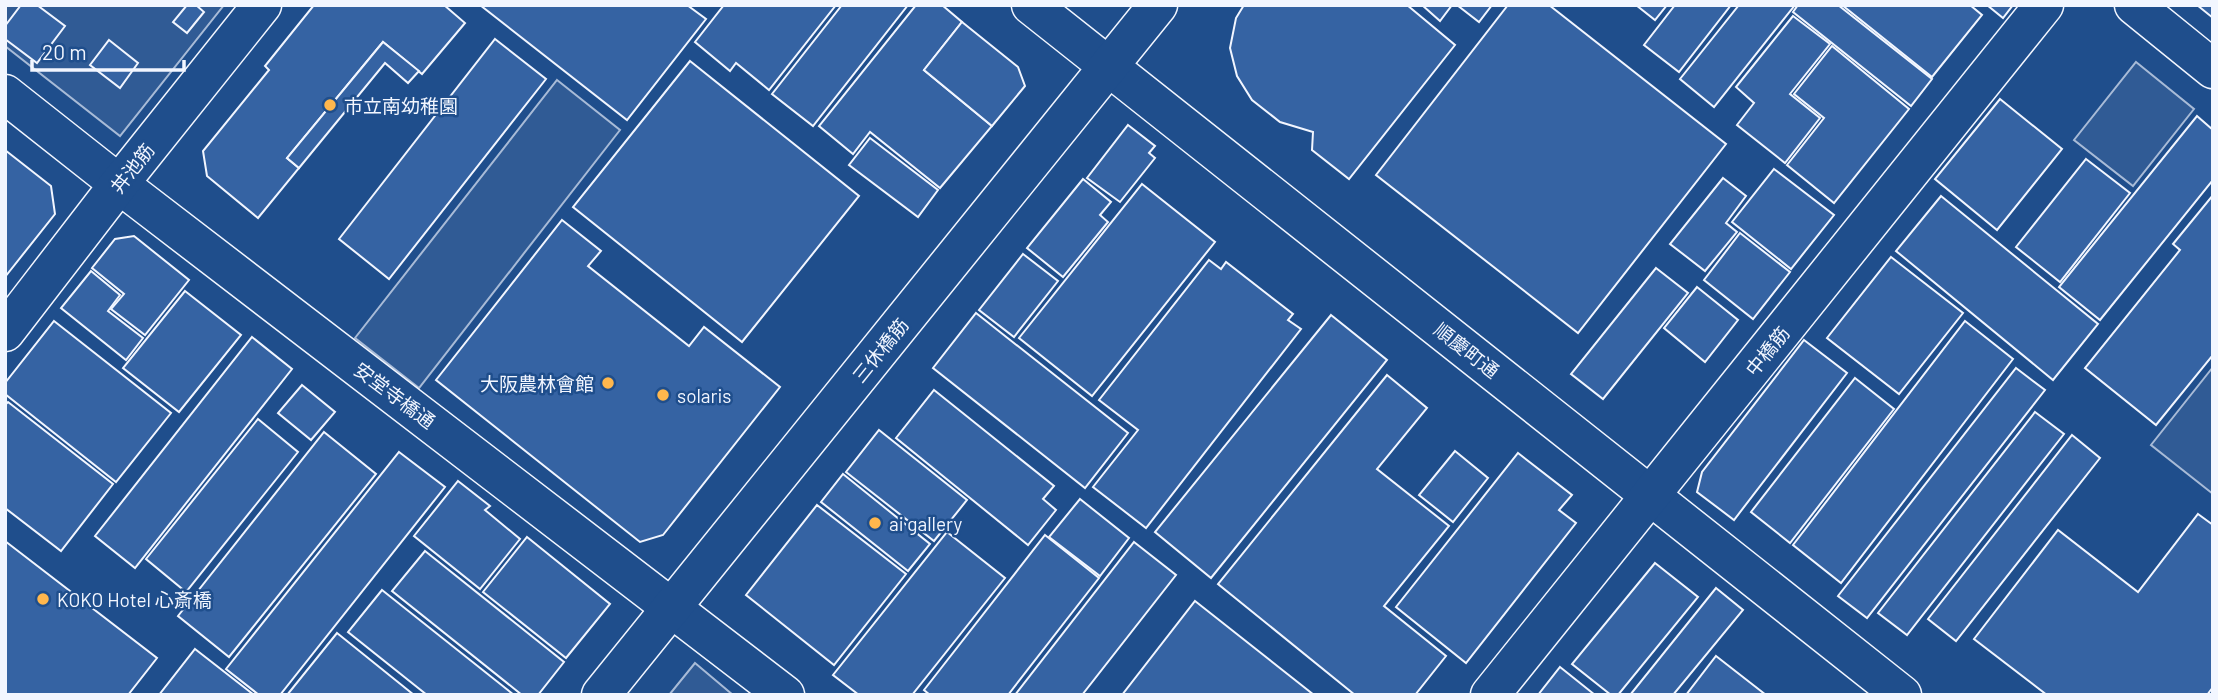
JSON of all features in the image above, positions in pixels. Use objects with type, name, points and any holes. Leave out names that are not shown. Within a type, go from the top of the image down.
[{"type":"street","name":"丼池筋","points":[[5,332],[262,5]]},
{"type":"street","name":"順慶町通","points":[[1031,5],[1902,695]]},
{"type":"street","name":"三休橋筋","points":[[601,695],[1158,5]]},
{"type":"street","name":"中橋筋","points":[[1490,695],[2044,5]]},
{"type":"street","points":[[2134,5],[2213,69]]},
{"type":"street","name":"安堂寺橋通","points":[[5,94],[785,695]]},
{"type":"shaded area","points":[[5,5],[224,5],[120,136],[5,46]]},
{"type":"shaded area","points":[[2136,62],[2194,109],[2133,186],[2074,140]]},
{"type":"shaded area","points":[[557,80],[620,130],[419,388],[355,338]]},
{"type":"shaded area","points":[[2213,367],[2213,494],[2151,445]]},
{"type":"shaded area","points":[[695,663],[733,695],[669,695]]},
{"type":"building","points":[[21,5],[37,5],[65,26],[37,63],[5,39],[5,26]]},
{"type":"building","points":[[187,5],[196,5],[204,12],[187,33],[173,22]]},
{"type":"building","points":[[314,5],[444,5],[465,23],[422,74],[383,42],[287,158],[299,168],[258,218],[207,176],[203,151],[269,70],[265,66]]},
{"type":"building","points":[[480,5],[687,5],[706,19],[627,120]]},
{"type":"building","points":[[724,5],[836,5],[769,90],[736,63],[730,71],[695,42]]},
{"type":"building","points":[[842,5],[908,5],[813,126],[772,94]]},
{"type":"building","points":[[916,5],[942,5],[962,22],[924,70],[992,126],[940,188],[870,132],[853,154],[819,126]]},
{"type":"building","points":[[1244,5],[1407,5],[1455,45],[1349,179],[1312,150],[1313,132],[1280,122],[1252,100],[1237,76],[1230,48],[1236,18]]},
{"type":"building","points":[[1422,5],[1452,5],[1440,21]]},
{"type":"building","points":[[1457,5],[1492,5],[1479,22]]},
{"type":"building","points":[[1508,5],[1549,5],[1726,144],[1578,333],[1376,175]]},
{"type":"building","points":[[1636,5],[1667,5],[1655,20]]},
{"type":"building","points":[[1675,5],[1731,5],[1679,72],[1644,45]]},
{"type":"building","points":[[1739,5],[1795,5],[1714,107],[1680,79]]},
{"type":"building","points":[[1798,5],[1838,5],[1932,79],[1911,106],[1793,12]]},
{"type":"building","points":[[1842,5],[1970,5],[1982,15],[1932,77]]},
{"type":"building","points":[[1987,5],[2013,5],[2003,18]]},
{"type":"building","points":[[2197,5],[2213,5],[2213,18]]},
{"type":"building","points":[[1793,16],[1830,44],[1790,94],[1820,118],[1785,163],[1737,125],[1754,103],[1736,87]]},
{"type":"building","points":[[962,22],[1018,67],[1025,86],[992,126],[924,70]]},
{"type":"building","points":[[495,39],[546,79],[389,279],[339,239]]},
{"type":"building","points":[[109,40],[138,63],[120,88],[90,65]]},
{"type":"building","points":[[383,42],[419,71],[408,83],[385,63],[299,168],[287,158]]},
{"type":"building","points":[[1832,46],[1909,109],[1834,203],[1787,165],[1824,118],[1794,94]]},
{"type":"building","points":[[690,61],[859,196],[742,342],[573,207]]},
{"type":"building","points":[[2000,99],[2062,149],[1997,230],[1935,179]]},
{"type":"building","points":[[2197,116],[2213,130],[2213,180],[2100,320],[2059,287]]},
{"type":"building","points":[[1128,125],[1155,146],[1149,153],[1155,158],[1120,202],[1087,178]]},
{"type":"building","points":[[870,138],[938,190],[918,217],[849,165]]},
{"type":"building","points":[[5,150],[51,186],[55,214],[5,277]]},
{"type":"building","points":[[2086,159],[2130,193],[2060,282],[2016,247]]},
{"type":"building","points":[[1774,169],[1834,215],[1791,269],[1732,222]]},
{"type":"building","points":[[1723,178],[1746,196],[1726,223],[1737,232],[1705,271],[1670,244]]},
{"type":"building","points":[[1083,179],[1111,202],[1100,215],[1108,222],[1063,277],[1027,248]]},
{"type":"building","points":[[1142,184],[1215,242],[1092,396],[1019,338]]},
{"type":"building","points":[[2213,195],[2213,355],[2156,425],[2085,368],[2180,250],[2173,244]]},
{"type":"building","points":[[1941,196],[2098,324],[2053,380],[1896,251]]},
{"type":"building","name":"大阪農林會館","points":[[562,220],[601,251],[588,266],[689,346],[704,327],[780,387],[663,535],[640,542],[436,380]]},
{"type":"building","points":[[1740,233],[1790,272],[1753,319],[1704,280]]},
{"type":"building","points":[[134,236],[189,280],[145,335],[111,309],[124,294],[92,268],[115,239]]},
{"type":"building","points":[[1023,254],[1058,281],[1014,337],[979,310]]},
{"type":"building","points":[[1891,257],[1963,313],[1899,394],[1827,338]]},
{"type":"building","points":[[1209,260],[1221,269],[1226,262],[1293,314],[1288,320],[1301,329],[1146,528],[1093,487],[1138,430],[1099,400]]},
{"type":"building","points":[[1656,268],[1688,293],[1603,399],[1571,374]]},
{"type":"building","points":[[91,271],[120,295],[108,311],[143,338],[126,360],[61,308]]},
{"type":"building","points":[[1697,287],[1738,320],[1705,362],[1664,328]]},
{"type":"building","points":[[185,291],[241,335],[179,412],[123,368]]},
{"type":"building","points":[[976,313],[1128,433],[1085,488],[933,368]]},
{"type":"building","points":[[1331,315],[1387,360],[1211,578],[1155,532]]},
{"type":"building","points":[[54,321],[171,413],[116,482],[5,394],[5,383]]},
{"type":"building","points":[[1965,321],[2013,359],[1841,583],[1793,545]]},
{"type":"building","points":[[252,337],[292,369],[135,568],[95,536]]},
{"type":"building","points":[[1804,340],[1847,373],[1734,520],[1697,492],[1702,472]]},
{"type":"building","points":[[2016,368],[2045,390],[1867,618],[1838,596]]},
{"type":"building","points":[[1387,375],[1427,408],[1377,469],[1449,526],[1384,606],[1446,656],[1415,695],[1355,695],[1218,584]]},
{"type":"building","points":[[1855,378],[1894,409],[1790,543],[1751,512]]},
{"type":"building","points":[[302,385],[335,412],[311,440],[278,413]]},
{"type":"building","points":[[934,390],[1054,486],[1043,499],[1056,510],[1028,545],[896,438]]},
{"type":"building","points":[[8,402],[113,484],[61,551],[5,508],[5,405]]},
{"type":"building","points":[[2035,412],[2064,434],[1907,635],[1878,613]]},
{"type":"building","points":[[258,419],[298,452],[186,592],[146,559]]},
{"type":"building","points":[[879,430],[967,500],[934,541],[846,472]]},
{"type":"building","points":[[324,432],[376,474],[229,657],[178,616]]},
{"type":"building","points":[[2072,435],[2100,458],[1956,641],[1928,619]]},
{"type":"building","points":[[1455,451],[1488,478],[1453,522],[1419,495]]},
{"type":"building","points":[[399,452],[445,487],[280,695],[259,695],[226,669]]},
{"type":"building","points":[[1518,453],[1572,495],[1559,510],[1576,523],[1466,663],[1396,607]]},
{"type":"building","points":[[843,474],[930,544],[908,571],[821,502]]},
{"type":"building","points":[[458,481],[490,506],[485,510],[520,539],[480,589],[414,536]]},
{"type":"building","points":[[1080,499],[1129,538],[1100,576],[1049,537]]},
{"type":"building","points":[[817,505],[906,574],[834,665],[746,595]]},
{"type":"building","points":[[2198,514],[2213,525],[2213,687],[2207,695],[2047,695],[1974,639],[2058,530],[2138,592]]},
{"type":"building","points":[[947,532],[1005,578],[912,695],[859,695],[833,675]]},
{"type":"building","points":[[1045,535],[1099,578],[1008,695],[930,695],[924,690]]},
{"type":"building","points":[[527,537],[610,604],[566,658],[483,592]]},
{"type":"building","name":"KOKO Hotel 心斎橋","points":[[5,541],[157,658],[128,695],[5,695]]},
{"type":"building","points":[[1134,542],[1176,575],[1082,695],[1015,695]]},
{"type":"building","points":[[425,551],[564,662],[538,695],[522,695],[392,591]]},
{"type":"building","points":[[1655,563],[1698,597],[1618,695],[1611,695],[1572,664]]},
{"type":"building","points":[[1716,588],[1743,610],[1673,695],[1630,695]]},
{"type":"building","points":[[382,590],[514,695],[427,695],[348,632]]},
{"type":"building","points":[[1195,601],[1314,695],[1122,695]]},
{"type":"building","points":[[337,633],[414,695],[287,695]]},
{"type":"building","points":[[195,649],[254,695],[159,695]]},
{"type":"building","points":[[1716,656],[1766,695],[1686,695]]},
{"type":"building","points":[[1560,667],[1595,695],[1538,695]]},
{"type":"place","name":"市立南幼稚園","points":[[330,105]]},
{"type":"place","name":"大阪農林會館","points":[[608,383]]},
{"type":"place","name":"solaris","points":[[663,395]]},
{"type":"place","name":"ai gallery","points":[[875,523]]},
{"type":"place","name":"KOKO Hotel 心斎橋","points":[[43,599]]}]
